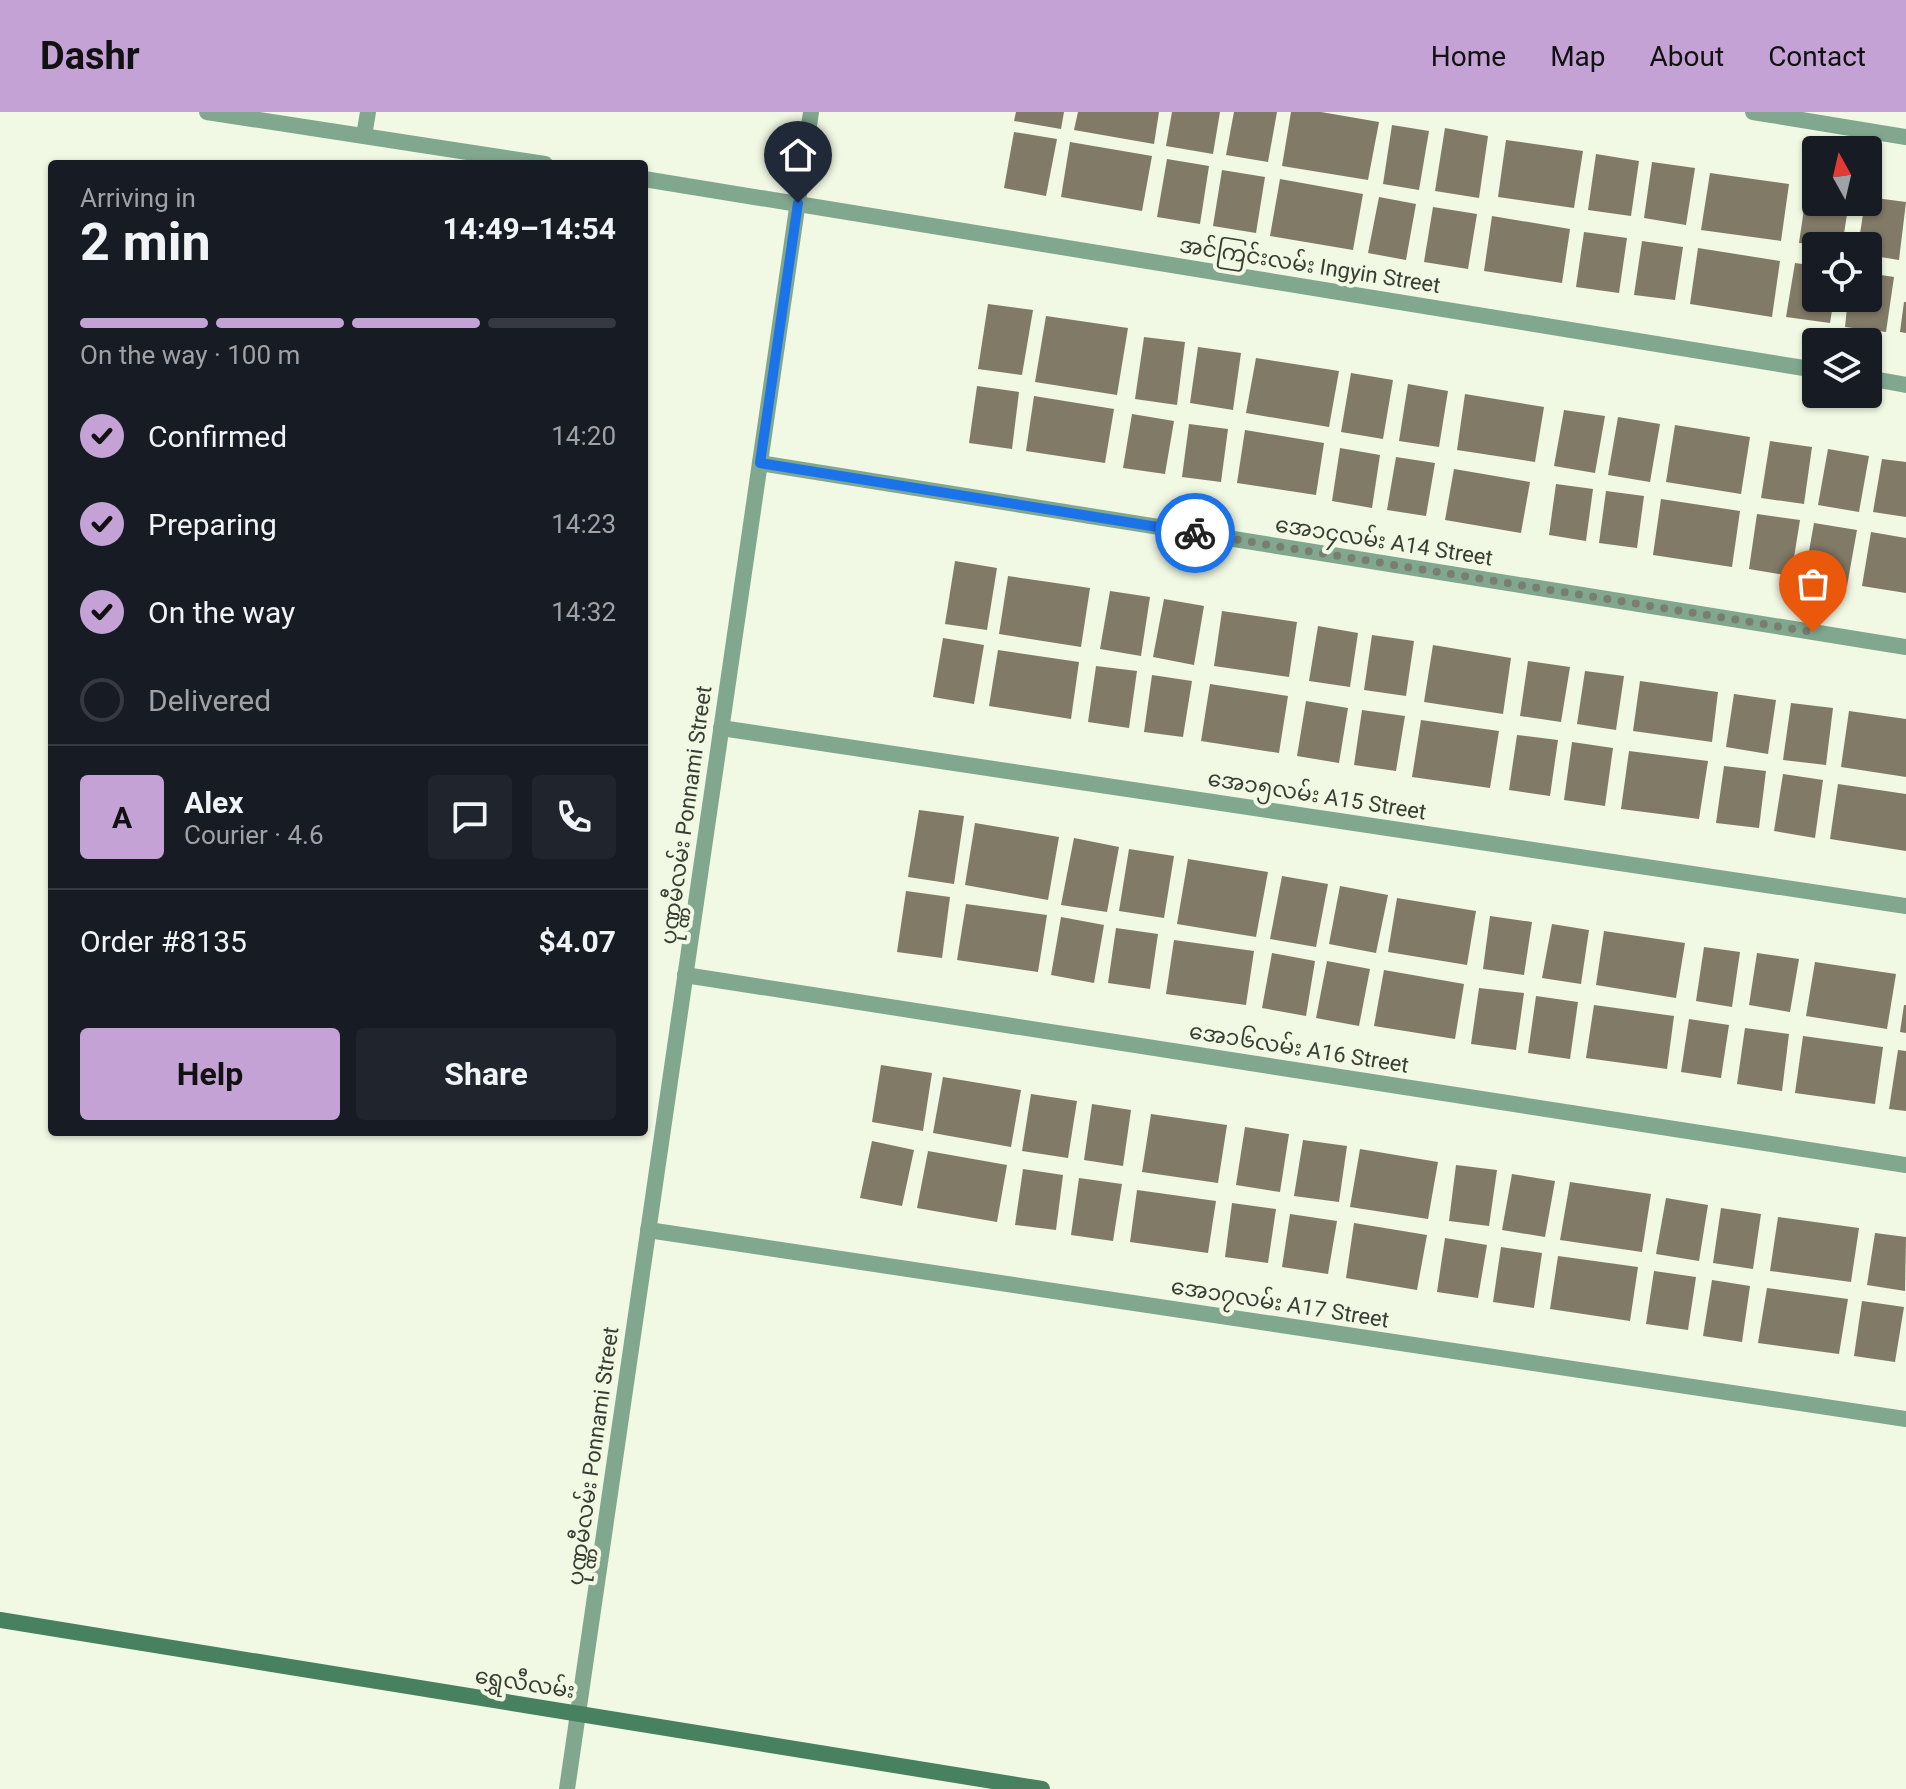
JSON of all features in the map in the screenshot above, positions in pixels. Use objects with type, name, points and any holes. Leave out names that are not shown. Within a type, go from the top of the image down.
[{"type":"street","points":[[207,112],[519,160]]},
{"type":"street","points":[[364,136],[368,112]]},
{"type":"street","name":"ပုဏ္ဏမီလမ်း Ponnami Street","points":[[567,1789],[811,112]]},
{"type":"street","points":[[1753,112],[1906,137]]},
{"type":"street","name":"အင်ကြင်းလမ်း Ingyin Street","points":[[648,180],[1802,368]]},
{"type":"street","points":[[1882,381],[1906,385]]},
{"type":"street","name":"အေ၁၄လမ်း A14 Street","points":[[760,463],[1906,647]]},
{"type":"street","name":"အေ၁၅လမ်း A15 Street","points":[[721,728],[1906,906]]},
{"type":"street","name":"အေ၁၆လမ်း A16 Street","points":[[685,975],[1906,1165]]},
{"type":"street","name":"အေ၁၇လမ်း A17 Street","points":[[648,1230],[1906,1419]]},
{"type":"street","name":"ရွှေလီလမ်း","points":[[0,1620],[1042,1789]]},
{"type":"building","points":[[1016,112],[1064,112],[1061,129],[1014,121]]},
{"type":"building","points":[[1078,112],[1159,112],[1154,144],[1074,130]]},
{"type":"building","points":[[1172,112],[1220,112],[1213,154],[1166,146]]},
{"type":"building","points":[[1234,112],[1277,112],[1268,162],[1226,155]]},
{"type":"building","points":[[1291,112],[1321,112],[1379,122],[1368,180],[1282,166]]},
{"type":"building","points":[[1392,125],[1429,131],[1419,190],[1383,184]]},
{"type":"building","points":[[1445,128],[1488,136],[1479,198],[1435,191]]},
{"type":"building","points":[[1014,132],[1057,139],[1046,196],[1004,188]]},
{"type":"building","points":[[1506,140],[1583,151],[1574,208],[1498,197]]},
{"type":"building","points":[[1070,142],[1152,156],[1142,211],[1061,197]]},
{"type":"building","points":[[1596,154],[1639,161],[1631,216],[1588,210]]},
{"type":"building","points":[[1167,159],[1209,166],[1200,224],[1157,217]]},
{"type":"building","points":[[1652,162],[1695,168],[1686,225],[1644,218]]},
{"type":"building","points":[[1222,170],[1265,177],[1256,233],[1213,226]]},
{"type":"building","points":[[1710,173],[1789,184],[1781,241],[1701,230]]},
{"type":"building","points":[[1280,179],[1363,194],[1353,250],[1270,236]]},
{"type":"building","points":[[1379,197],[1416,204],[1406,260],[1368,253]]},
{"type":"building","points":[[1882,199],[1906,202],[1899,260],[1882,257],[1882,232],[1860,232],[1863,216],[1882,216]]},
{"type":"building","points":[[1433,207],[1477,214],[1468,269],[1424,262]]},
{"type":"building","points":[[1492,216],[1570,229],[1562,283],[1484,271]]},
{"type":"building","points":[[1803,216],[1847,216],[1844,232],[1802,232],[1802,243],[1799,243]]},
{"type":"building","points":[[1584,232],[1627,238],[1619,293],[1576,287]]},
{"type":"building","points":[[1642,241],[1683,247],[1675,300],[1634,295]]},
{"type":"building","points":[[1698,248],[1780,261],[1772,317],[1690,304]]},
{"type":"building","points":[[1795,263],[1802,264],[1802,312],[1832,312],[1830,323],[1786,317]]},
{"type":"building","points":[[1882,275],[1894,277],[1886,332],[1882,332],[1882,328],[1845,327],[1847,312],[1882,312]]},
{"type":"building","points":[[1906,302],[1906,333],[1900,332]]},
{"type":"building","points":[[988,304],[1033,310],[1022,375],[978,369]]},
{"type":"building","points":[[1046,316],[1128,328],[1117,395],[1035,382]]},
{"type":"building","points":[[1144,337],[1185,342],[1177,405],[1135,399]]},
{"type":"building","points":[[1198,347],[1241,353],[1233,410],[1190,403]]},
{"type":"building","points":[[1256,358],[1339,371],[1329,427],[1246,413]]},
{"type":"building","points":[[1351,373],[1393,380],[1383,439],[1341,432]]},
{"type":"building","points":[[1408,384],[1448,391],[1439,447],[1399,441]]},
{"type":"building","points":[[977,386],[1019,392],[1012,449],[969,443]]},
{"type":"building","points":[[1465,394],[1544,407],[1535,462],[1457,450]]},
{"type":"building","points":[[1034,396],[1114,409],[1105,463],[1026,451]]},
{"type":"building","points":[[1564,410],[1605,416],[1595,473],[1554,466]]},
{"type":"building","points":[[1132,414],[1174,421],[1165,474],[1123,468]]},
{"type":"building","points":[[1618,417],[1660,424],[1650,482],[1608,475]]},
{"type":"building","points":[[1189,424],[1228,429],[1221,482],[1182,477]]},
{"type":"building","points":[[1675,425],[1750,437],[1741,494],[1666,482]]},
{"type":"building","points":[[1245,430],[1324,443],[1316,495],[1237,483]]},
{"type":"building","points":[[1770,441],[1812,447],[1804,504],[1761,498]]},
{"type":"building","points":[[1340,448],[1380,455],[1372,508],[1332,501]]},
{"type":"building","points":[[1828,449],[1869,456],[1859,512],[1818,505]]},
{"type":"building","points":[[1396,457],[1435,463],[1426,516],[1387,510]]},
{"type":"building","points":[[1882,459],[1906,462],[1906,517],[1873,512]]},
{"type":"building","points":[[1454,469],[1530,482],[1521,533],[1445,520]]},
{"type":"building","points":[[1556,484],[1593,489],[1586,541],[1549,535]]},
{"type":"building","points":[[1606,491],[1644,496],[1637,548],[1599,543]]},
{"type":"building","points":[[1661,499],[1740,511],[1732,567],[1653,555]]},
{"type":"building","points":[[1757,514],[1800,520],[1791,576],[1749,569]]},
{"type":"building","points":[[1814,523],[1857,530],[1847,586],[1804,579]]},
{"type":"building","points":[[1871,532],[1906,538],[1906,593],[1862,586]]},
{"type":"building","points":[[955,561],[997,568],[987,630],[945,624]]},
{"type":"building","points":[[1008,576],[1090,588],[1081,647],[999,634]]},
{"type":"building","points":[[1110,591],[1150,597],[1141,656],[1100,649]]},
{"type":"building","points":[[1164,599],[1204,606],[1194,665],[1153,657]]},
{"type":"building","points":[[1222,611],[1297,622],[1289,677],[1214,666]]},
{"type":"building","points":[[1318,626],[1358,633],[1350,687],[1309,681]]},
{"type":"building","points":[[1372,635],[1414,641],[1406,696],[1364,690]]},
{"type":"building","points":[[943,638],[984,645],[974,704],[933,697]]},
{"type":"building","points":[[1433,645],[1511,658],[1503,714],[1424,702]]},
{"type":"building","points":[[998,650],[1079,662],[1071,719],[989,706]]},
{"type":"building","points":[[1528,661],[1570,667],[1561,722],[1520,716]]},
{"type":"building","points":[[1096,666],[1137,671],[1129,728],[1088,722]]},
{"type":"building","points":[[1585,671],[1624,676],[1616,730],[1577,724]]},
{"type":"building","points":[[1152,675],[1192,681],[1183,737],[1144,732]]},
{"type":"building","points":[[1640,681],[1718,692],[1712,742],[1633,731]]},
{"type":"building","points":[[1210,684],[1288,696],[1279,753],[1201,741]]},
{"type":"building","points":[[1734,694],[1776,700],[1768,754],[1726,747]]},
{"type":"building","points":[[1306,701],[1348,708],[1339,763],[1297,756]]},
{"type":"building","points":[[1791,703],[1833,708],[1826,765],[1783,760]]},
{"type":"building","points":[[1362,710],[1405,716],[1396,771],[1354,765]]},
{"type":"building","points":[[1849,711],[1906,719],[1906,777],[1841,767]]},
{"type":"building","points":[[1421,720],[1499,731],[1490,788],[1412,777]]},
{"type":"building","points":[[1517,735],[1558,740],[1550,796],[1509,790]]},
{"type":"building","points":[[1572,742],[1613,748],[1605,806],[1564,800]]},
{"type":"building","points":[[1629,751],[1708,761],[1699,819],[1621,809]]},
{"type":"building","points":[[1724,766],[1766,771],[1759,828],[1716,823]]},
{"type":"building","points":[[1783,774],[1823,780],[1815,838],[1774,831]]},
{"type":"building","points":[[1838,784],[1906,794],[1906,851],[1830,839]]},
{"type":"building","points":[[919,810],[964,816],[954,884],[908,877]]},
{"type":"building","points":[[975,823],[1059,837],[1048,900],[965,885]]},
{"type":"building","points":[[1074,838],[1119,847],[1107,912],[1061,905]]},
{"type":"building","points":[[1129,849],[1174,856],[1164,918],[1119,911]]},
{"type":"building","points":[[1188,859],[1268,872],[1256,937],[1177,924]]},
{"type":"building","points":[[1282,876],[1328,884],[1316,947],[1270,939]]},
{"type":"building","points":[[1340,886],[1388,895],[1376,953],[1329,944]]},
{"type":"building","points":[[906,891],[950,897],[942,958],[897,952]]},
{"type":"building","points":[[1397,898],[1476,911],[1467,965],[1388,952]]},
{"type":"building","points":[[966,904],[1047,915],[1038,972],[957,960]]},
{"type":"building","points":[[1490,916],[1532,922],[1524,975],[1483,969]]},
{"type":"building","points":[[1061,917],[1104,925],[1094,983],[1051,975]]},
{"type":"building","points":[[1552,924],[1589,930],[1581,984],[1542,978]]},
{"type":"building","points":[[1116,928],[1158,934],[1150,989],[1108,983]]},
{"type":"building","points":[[1604,931],[1685,943],[1676,998],[1596,985]]},
{"type":"building","points":[[1174,940],[1254,951],[1246,1005],[1166,994]]},
{"type":"building","points":[[1704,947],[1740,952],[1732,1007],[1696,1001]]},
{"type":"building","points":[[1272,953],[1315,961],[1306,1016],[1262,1008]]},
{"type":"building","points":[[1757,953],[1799,959],[1790,1012],[1749,1005]]},
{"type":"building","points":[[1327,961],[1370,969],[1359,1026],[1316,1018]]},
{"type":"building","points":[[1815,962],[1896,974],[1887,1029],[1806,1016]]},
{"type":"building","points":[[1384,970],[1464,984],[1455,1039],[1374,1026]]},
{"type":"building","points":[[1479,988],[1524,993],[1516,1050],[1471,1044]]},
{"type":"building","points":[[1536,996],[1578,1002],[1570,1059],[1528,1053]]},
{"type":"building","points":[[1594,1005],[1674,1016],[1667,1069],[1586,1058]]},
{"type":"building","points":[[1906,1005],[1906,1033],[1900,1032]]},
{"type":"building","points":[[1689,1019],[1729,1025],[1721,1078],[1681,1072]]},
{"type":"building","points":[[1745,1028],[1789,1034],[1782,1091],[1737,1084]]},
{"type":"building","points":[[1803,1036],[1883,1047],[1875,1104],[1795,1093]]},
{"type":"building","points":[[1898,1050],[1906,1051],[1906,1111],[1889,1109]]},
{"type":"building","points":[[881,1065],[932,1073],[923,1131],[872,1122]]},
{"type":"building","points":[[943,1077],[1021,1090],[1011,1147],[933,1133]]},
{"type":"building","points":[[1031,1094],[1077,1101],[1068,1158],[1022,1151]]},
{"type":"building","points":[[1092,1104],[1131,1110],[1123,1166],[1084,1160]]},
{"type":"building","points":[[1151,1114],[1227,1125],[1218,1183],[1142,1172]]},
{"type":"building","points":[[1245,1127],[1289,1134],[1280,1192],[1236,1185]]},
{"type":"building","points":[[1303,1140],[1347,1146],[1339,1202],[1294,1196]]},
{"type":"building","points":[[872,1141],[914,1150],[902,1206],[860,1198]]},
{"type":"building","points":[[1360,1149],[1438,1162],[1428,1219],[1350,1207]]},
{"type":"building","points":[[928,1151],[1007,1165],[997,1222],[917,1208]]},
{"type":"building","points":[[1456,1165],[1497,1170],[1489,1226],[1449,1221]]},
{"type":"building","points":[[1023,1169],[1063,1175],[1056,1230],[1015,1225]]},
{"type":"building","points":[[1512,1174],[1555,1181],[1545,1237],[1502,1230]]},
{"type":"building","points":[[1079,1178],[1122,1184],[1113,1241],[1071,1235]]},
{"type":"building","points":[[1570,1182],[1651,1194],[1642,1252],[1560,1240]]},
{"type":"building","points":[[1137,1190],[1216,1201],[1208,1253],[1130,1242]]},
{"type":"building","points":[[1666,1198],[1708,1205],[1699,1261],[1656,1254]]},
{"type":"building","points":[[1232,1203],[1276,1209],[1268,1263],[1225,1257]]},
{"type":"building","points":[[1721,1208],[1761,1214],[1753,1269],[1713,1263]]},
{"type":"building","points":[[1290,1214],[1337,1221],[1328,1274],[1282,1267]]},
{"type":"building","points":[[1778,1217],[1859,1228],[1851,1282],[1770,1271]]},
{"type":"building","points":[[1354,1223],[1427,1235],[1417,1290],[1346,1278]]},
{"type":"building","points":[[1875,1233],[1906,1237],[1905,1291],[1867,1285]]},
{"type":"building","points":[[1445,1238],[1487,1245],[1478,1298],[1437,1292]]},
{"type":"building","points":[[1501,1247],[1542,1253],[1534,1308],[1493,1302]]},
{"type":"building","points":[[1558,1256],[1638,1267],[1630,1321],[1550,1309]]},
{"type":"building","points":[[1654,1271],[1696,1277],[1688,1330],[1646,1324]]},
{"type":"building","points":[[1712,1280],[1750,1286],[1742,1342],[1703,1336]]},
{"type":"building","points":[[1767,1288],[1848,1299],[1839,1354],[1758,1343]]},
{"type":"building","points":[[1862,1301],[1904,1307],[1895,1362],[1854,1356]]},
{"type":"way so far","points":[[1195,533],[1813,632]]},
{"type":"route","points":[[798,203],[760,463],[1195,533]]}]
